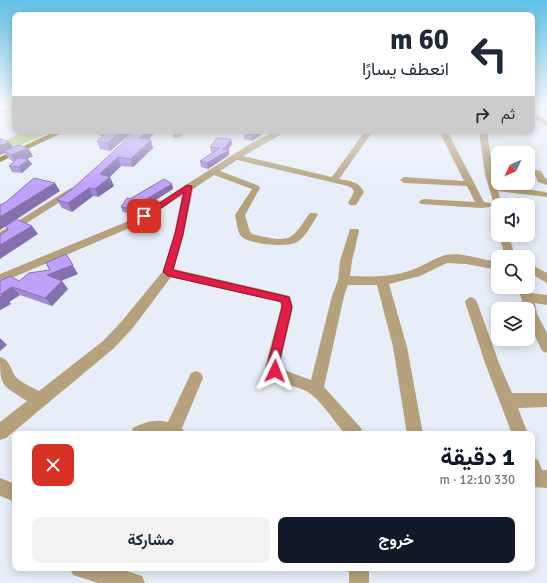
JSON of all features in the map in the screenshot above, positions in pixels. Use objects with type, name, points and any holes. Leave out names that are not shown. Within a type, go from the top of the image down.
[{"type":"main road","points":[[0,160],[56,134]]},
{"type":"street","points":[[0,279],[135,222],[189,186],[236,158],[268,134]]},
{"type":"street","points":[[334,180],[367,134]]},
{"type":"street","points":[[445,134],[481,205]]},
{"type":"street","points":[[483,134],[491,182]]},
{"type":"street","points":[[236,158],[351,184],[359,190],[353,203]]},
{"type":"street","points":[[213,172],[256,188],[240,215],[245,234],[249,237],[282,242],[292,241],[297,237],[313,215]]},
{"type":"street","points":[[535,172],[538,173],[541,180],[547,182]]},
{"type":"street","points":[[404,180],[481,205],[491,206]]},
{"type":"street","points":[[424,202],[441,192],[471,184]]},
{"type":"street","points":[[0,237],[80,185]]},
{"type":"street","points":[[2,427],[40,401],[108,345],[127,325],[168,272],[179,234],[189,186]]},
{"type":"street","points":[[512,190],[545,195]]},
{"type":"street","points":[[316,389],[338,296],[344,280],[346,261],[354,231]]},
{"type":"street","points":[[344,280],[382,281],[416,273],[432,267],[445,259],[491,265]]},
{"type":"street","points":[[535,271],[547,279]]},
{"type":"street","points":[[168,272],[286,299],[287,307],[272,367],[279,375],[316,389],[328,401],[352,431]]},
{"type":"street","points":[[382,281],[400,348],[414,431]]},
{"type":"street","points":[[525,294],[531,314],[547,347]]},
{"type":"street","points":[[530,294],[547,300]]},
{"type":"street","points":[[471,302],[492,363],[519,431]]},
{"type":"street","points":[[0,363],[6,371],[9,381],[40,401]]},
{"type":"street","points":[[176,431],[196,378]]},
{"type":"street","points":[[508,401],[547,400]]},
{"type":"street","points":[[146,431],[154,428],[161,428],[169,431]]},
{"type":"street","points":[[0,487],[12,492]]},
{"type":"street","points":[[91,571],[134,583]]},
{"type":"street","points":[[359,571],[359,583]]},
{"type":"green space","points":[[19,134],[47,134],[16,147],[1,142]]},
{"type":"building","points":[[105,134],[118,134],[107,143],[97,141]]},
{"type":"building","points":[[132,134],[144,134],[140,138],[151,140],[131,159],[118,157],[100,174],[110,177],[95,189],[89,188],[68,203],[57,200],[72,189]]},
{"type":"building","points":[[217,138],[231,139],[224,149],[222,149],[229,150],[207,163],[200,161],[220,148],[210,147]]},
{"type":"building","points":[[1,139],[9,142],[0,146]]},
{"type":"building","points":[[19,145],[28,148],[11,155],[4,151]]},
{"type":"building","points":[[18,158],[28,159],[19,167],[9,166]]},
{"type":"building","points":[[34,178],[55,183],[0,217],[0,205],[6,202]]},
{"type":"building","points":[[164,179],[172,184],[145,200],[140,206],[134,209],[121,207],[127,198],[130,199]]},
{"type":"building","points":[[16,219],[32,226],[0,245],[0,235],[8,230],[6,226]]},
{"type":"building","points":[[66,254],[73,265],[47,275],[62,281],[45,298],[12,287],[1,294],[3,296],[0,297],[0,281],[10,276],[19,281],[29,273],[50,270],[46,263]]},
{"type":"route","points":[[144,216],[189,186],[179,234],[168,272],[286,299],[287,307],[272,367],[275,371]]}]
